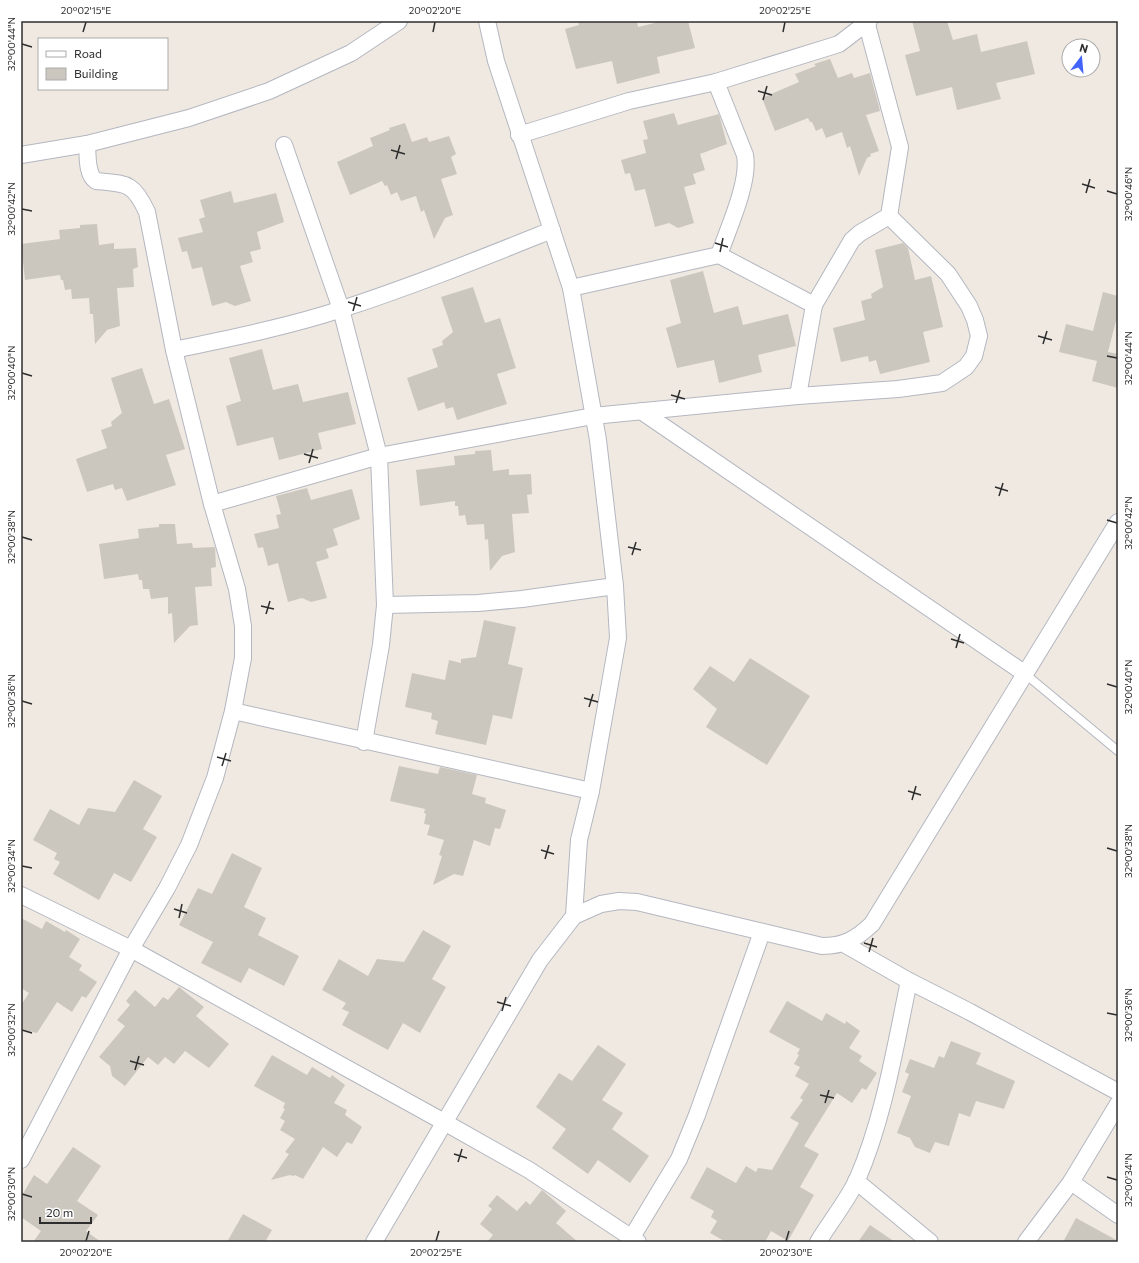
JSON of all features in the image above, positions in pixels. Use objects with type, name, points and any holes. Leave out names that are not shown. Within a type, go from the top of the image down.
[{"type":"street","points":[[21,155],[87,144],[189,118],[269,91],[351,53],[399,21]]},
{"type":"street","points":[[487,21],[496,61],[519,135],[552,230],[570,288],[598,440],[615,586],[618,638],[591,792],[579,840],[574,916]]},
{"type":"street","points":[[519,135],[630,101],[716,82],[839,44],[867,22],[900,147],[889,216]]},
{"type":"street","points":[[716,82],[747,164],[744,181],[719,255]]},
{"type":"street","points":[[21,1160],[131,949],[167,888],[189,845],[215,778],[233,711],[243,658],[243,626],[237,589],[212,504],[174,350],[147,212],[136,192],[128,185],[96,181],[92,178],[89,172],[87,144]]},
{"type":"street","points":[[284,145],[341,309],[379,456],[385,604],[364,742]]},
{"type":"street","points":[[798,396],[814,305],[852,240],[860,233],[889,216]]},
{"type":"street","points":[[212,504],[379,456],[594,416],[798,396],[898,389],[942,383],[966,367],[974,356],[979,336],[969,306],[948,274],[889,216]]},
{"type":"street","points":[[174,350],[261,332],[341,309],[431,279],[552,230]]},
{"type":"street","points":[[570,288],[719,255],[814,305]]},
{"type":"street","points":[[641,411],[1024,673]]},
{"type":"street","points":[[374,1242],[540,960],[574,916],[601,904],[619,901],[637,902],[822,946],[844,944],[856,938],[872,924],[1024,673],[1118,522]]},
{"type":"street","points":[[385,604],[478,603],[515,600],[615,586]]},
{"type":"street","points":[[233,711],[364,742],[591,792]]},
{"type":"street","points":[[21,895],[131,949],[529,1170],[632,1241],[679,1159],[697,1115],[762,932]]},
{"type":"street","points":[[844,944],[909,982],[977,1015],[1118,1092]]},
{"type":"street","points":[[818,1242],[856,1181],[871,1139],[887,1080],[909,982]]},
{"type":"street","points":[[1026,1242],[1071,1182],[1118,1104]]},
{"type":"street","points":[[856,1181],[930,1242]]},
{"type":"street","points":[[1071,1182],[1118,1215]]},
{"type":"lane","points":[[1024,673],[1118,751]]},
{"type":"building","points":[[578,21],[637,21],[638,27],[663,21],[688,21],[695,48],[657,57],[660,73],[617,84],[612,61],[576,69],[565,29],[579,25]]},
{"type":"building","points":[[912,21],[947,21],[953,40],[977,34],[981,52],[1027,41],[1035,74],[996,83],[1001,99],[957,110],[952,87],[916,96],[905,55],[920,51]]},
{"type":"building","points":[[830,59],[838,78],[852,73],[854,78],[870,73],[880,111],[866,115],[879,151],[870,154],[871,156],[867,158],[859,176],[850,146],[847,148],[842,132],[826,138],[822,128],[816,131],[812,122],[810,122],[808,118],[775,131],[762,98],[799,82],[795,74],[816,66],[814,64]]},
{"type":"building","points":[[674,113],[678,125],[719,114],[727,144],[700,154],[705,170],[693,174],[696,184],[684,187],[694,223],[678,228],[669,223],[655,227],[645,189],[635,191],[630,173],[625,174],[621,160],[646,153],[643,140],[648,139],[643,121]]},
{"type":"building","points":[[405,123],[412,142],[427,137],[429,142],[449,136],[456,154],[451,157],[457,174],[441,179],[453,215],[445,218],[434,239],[424,210],[421,212],[416,196],[401,201],[397,192],[391,195],[387,185],[385,186],[382,181],[350,195],[337,162],[373,146],[370,138],[390,130],[389,128]]},
{"type":"building","points":[[231,191],[234,203],[276,193],[284,222],[257,232],[261,249],[250,252],[253,262],[240,266],[251,301],[235,306],[226,302],[212,306],[202,267],[192,269],[187,251],[182,252],[178,238],[203,232],[199,219],[205,217],[200,200]]},
{"type":"building","points":[[97,224],[99,245],[114,243],[114,249],[136,248],[138,267],[133,269],[134,287],[117,288],[120,326],[107,330],[95,344],[93,314],[90,314],[89,298],[72,299],[71,289],[65,290],[63,280],[61,280],[60,275],[25,280],[21,244],[60,239],[59,230],[80,228],[80,225]]},
{"type":"building","points":[[903,243],[908,248],[915,280],[931,276],[943,327],[923,332],[930,362],[880,374],[876,360],[869,362],[868,356],[841,362],[833,328],[865,320],[861,301],[872,298],[871,294],[883,287],[875,250]]},
{"type":"building","points":[[703,271],[714,313],[738,306],[743,325],[788,314],[796,346],[758,355],[762,372],[719,383],[714,360],[677,368],[666,328],[681,323],[670,280]]},
{"type":"building","points":[[473,287],[485,323],[500,318],[516,368],[497,374],[507,404],[457,420],[453,407],[446,409],[444,402],[418,411],[407,378],[438,367],[432,349],[443,345],[442,341],[453,332],[441,297]]},
{"type":"building","points":[[1103,292],[1118,296],[1118,313],[1108,352],[1118,354],[1118,388],[1092,381],[1097,361],[1059,352],[1066,324],[1093,331]]},
{"type":"building","points":[[262,349],[273,390],[298,384],[303,402],[348,392],[356,424],[318,433],[322,449],[279,460],[273,437],[237,446],[226,406],[241,401],[229,358]]},
{"type":"building","points":[[142,368],[154,404],[169,399],[185,449],[166,455],[176,485],[127,501],[122,488],[115,490],[113,484],[87,492],[76,459],[107,448],[101,430],[112,426],[111,422],[122,413],[111,378]]},
{"type":"building","points":[[491,450],[493,471],[509,469],[509,475],[531,474],[532,494],[527,495],[529,513],[512,514],[515,552],[502,556],[490,571],[488,539],[485,540],[484,524],[467,525],[465,515],[459,516],[458,506],[455,506],[455,501],[420,506],[416,470],[455,465],[454,456],[475,454],[475,451]]},
{"type":"building","points":[[307,488],[311,500],[352,489],[360,519],[333,529],[338,545],[326,549],[329,558],[316,562],[327,598],[311,602],[302,598],[288,602],[278,563],[268,566],[263,547],[258,548],[254,534],[279,528],[276,515],[281,514],[276,496]]},
{"type":"building","points":[[159,524],[175,524],[177,544],[192,543],[193,548],[215,547],[216,567],[211,568],[212,586],[195,587],[198,625],[190,626],[174,643],[172,613],[168,614],[168,597],[151,599],[149,589],[143,589],[142,580],[139,580],[138,574],[104,579],[99,544],[139,538],[138,529],[159,527]]},
{"type":"building","points":[[484,620],[516,627],[508,664],[523,668],[512,719],[493,715],[486,745],[435,734],[438,721],[431,719],[432,713],[405,707],[412,673],[445,680],[449,660],[461,663],[461,659],[476,657]]},
{"type":"building","points":[[750,658],[810,696],[767,765],[706,727],[717,709],[693,689],[710,666],[734,682]]},
{"type":"building","points":[[399,766],[438,774],[440,767],[477,775],[472,794],[486,798],[485,803],[506,810],[500,829],[495,828],[490,846],[474,840],[463,876],[454,874],[433,885],[442,856],[439,855],[444,840],[427,835],[430,825],[424,824],[426,814],[424,813],[425,809],[390,801]]},
{"type":"building","points":[[134,780],[162,796],[143,829],[157,837],[131,882],[114,873],[99,900],[53,874],[60,862],[54,859],[57,853],[33,840],[50,809],[79,825],[88,808],[115,812]]},
{"type":"building","points":[[232,853],[262,868],[244,907],[266,918],[258,935],[299,956],[284,986],[249,968],[241,983],[201,963],[213,942],[179,925],[198,888],[212,894]]},
{"type":"building","points":[[21,918],[42,929],[46,921],[65,932],[66,930],[80,939],[69,957],[82,965],[79,970],[97,982],[86,998],[82,996],[72,1012],[57,1002],[37,1033],[21,1029],[21,1005],[29,993],[21,988]]},
{"type":"building","points":[[423,930],[451,946],[432,979],[446,987],[420,1033],[403,1023],[388,1050],[342,1025],[349,1012],[342,1009],[346,1003],[322,990],[339,959],[368,976],[377,959],[404,962]]},
{"type":"building","points":[[179,987],[204,1007],[196,1016],[229,1044],[209,1068],[185,1051],[174,1064],[165,1057],[158,1065],[148,1057],[125,1086],[112,1076],[110,1066],[99,1057],[125,1026],[117,1020],[130,1005],[126,1001],[135,990],[155,1007],[163,997],[168,1000]]},
{"type":"building","points":[[787,1001],[822,1021],[826,1013],[845,1024],[846,1021],[860,1031],[849,1048],[862,1056],[859,1061],[877,1073],[866,1090],[862,1088],[852,1103],[837,1093],[804,1146],[819,1154],[800,1187],[814,1195],[788,1241],[771,1231],[765,1242],[726,1242],[710,1233],[717,1221],[711,1217],[714,1211],[690,1198],[707,1167],[736,1183],[746,1166],[756,1172],[758,1168],[772,1170],[799,1123],[790,1118],[803,1100],[800,1098],[809,1084],[795,1076],[800,1067],[794,1064],[799,1055],[797,1054],[800,1049],[769,1032]]},
{"type":"building","points":[[951,1041],[981,1053],[976,1064],[1015,1081],[1004,1109],[976,1101],[970,1117],[959,1113],[949,1146],[935,1142],[930,1153],[915,1147],[910,1138],[897,1133],[911,1096],[902,1092],[909,1074],[905,1072],[910,1059],[934,1068],[939,1056],[944,1058]]},
{"type":"building","points":[[598,1045],[626,1064],[602,1100],[623,1113],[612,1129],[649,1156],[630,1183],[598,1160],[588,1174],[552,1148],[566,1129],[536,1107],[559,1073],[572,1081]]},
{"type":"building","points":[[272,1055],[307,1075],[312,1067],[330,1078],[332,1075],[345,1085],[334,1103],[347,1110],[345,1115],[362,1127],[352,1144],[347,1142],[337,1157],[323,1147],[303,1179],[295,1175],[290,1175],[271,1180],[289,1154],[285,1152],[295,1139],[280,1130],[285,1121],[280,1118],[285,1109],[283,1108],[285,1103],[254,1086]]},
{"type":"building","points":[[73,1147],[101,1166],[77,1201],[98,1215],[86,1231],[101,1242],[33,1242],[41,1231],[21,1217],[21,1197],[34,1175],[47,1184]]},
{"type":"building","points":[[542,1190],[566,1211],[556,1223],[578,1242],[487,1242],[493,1235],[480,1224],[492,1209],[488,1206],[497,1195],[517,1211],[526,1201],[530,1205]]},
{"type":"building","points":[[243,1214],[272,1230],[265,1242],[227,1242]]},
{"type":"building","points":[[1076,1218],[1118,1241],[1118,1242],[1063,1242]]},
{"type":"building","points":[[870,1225],[895,1242],[858,1242]]}]
